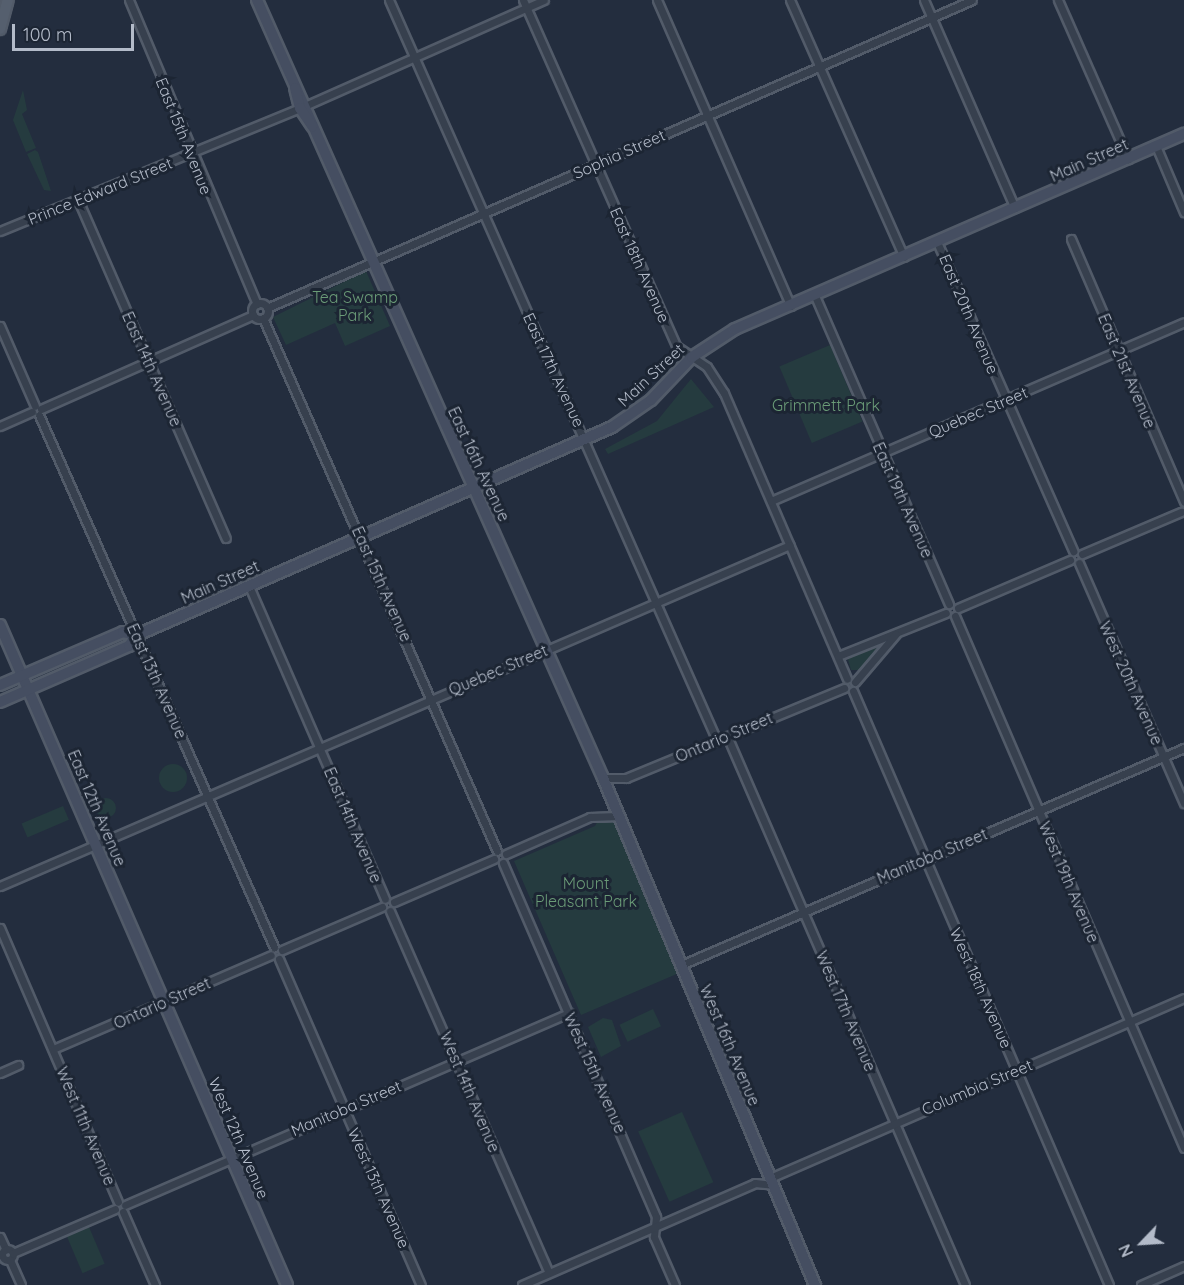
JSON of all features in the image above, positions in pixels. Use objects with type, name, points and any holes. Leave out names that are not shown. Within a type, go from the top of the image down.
[{"type":"main road","points":[[0,28],[8,0]]},
{"type":"street","name":"East 15th Avenue","points":[[129,0],[191,155],[257,304]]},
{"type":"street","name":"East 16th Avenue","points":[[257,0],[619,816]]},
{"type":"street","name":"East 17th Avenue","points":[[389,0],[586,440],[717,741]]},
{"type":"street","name":"East 18th Avenue","points":[[523,0],[676,346],[707,367],[724,393],[848,679]]},
{"type":"street","name":"Prince Edward Street","points":[[0,231],[191,155],[544,0]]},
{"type":"street","points":[[657,0],[791,306]]},
{"type":"street","points":[[790,0],[904,257]]},
{"type":"street","points":[[924,0],[1015,208]]},
{"type":"street","name":"Sophia Street","points":[[267,308],[972,0]]},
{"type":"street","points":[[1058,0],[1128,159]]},
{"type":"street","name":"Main Street","points":[[0,702],[129,646],[137,635],[586,440],[635,413],[692,357],[723,335],[1184,134]]},
{"type":"street","points":[[1156,146],[1184,212]]},
{"type":"street","name":"East 14th Avenue","points":[[78,200],[226,538]]},
{"type":"street","name":"East 21st Avenue","points":[[1071,238],[1184,503]]},
{"type":"street","name":"East 20th Avenue","points":[[937,242],[1073,551]]},
{"type":"street","name":"East 19th Avenue","points":[[815,296],[949,604]]},
{"type":"street","points":[[0,426],[253,315],[263,318],[267,308],[257,304],[253,315]]},
{"type":"street","name":"East 15th Avenue","points":[[263,318],[361,536],[497,851]]},
{"type":"street","name":"Quebec Street","points":[[771,501],[1184,322]]},
{"type":"street","name":"East 13th Avenue","points":[[0,327],[274,947]]},
{"type":"street","points":[[1070,560],[1073,551],[1082,554],[1182,514],[1184,503]]},
{"type":"street","name":"Quebec Street","points":[[96,844],[790,545]]},
{"type":"street","points":[[838,656],[946,613],[955,616],[958,608],[1070,560],[1079,563],[1082,554]]},
{"type":"street","name":"West 20th Avenue","points":[[1079,563],[1184,803]]},
{"type":"street","name":"East 14th Avenue","points":[[249,586],[385,899]]},
{"type":"street","points":[[946,613],[949,604],[958,608]]},
{"type":"street","name":"West 19th Avenue","points":[[955,616],[1184,1148]]},
{"type":"street","name":"East 12th Avenue","points":[[0,626],[164,1003]]},
{"type":"street","name":"Main Street","points":[[0,684],[123,632],[137,635]]},
{"type":"street","points":[[855,682],[848,679],[844,688],[853,691],[855,682],[896,634]]},
{"type":"street","name":"Ontario Street","points":[[603,778],[626,778],[844,688]]},
{"type":"street","name":"West 18th Avenue","points":[[853,691],[1109,1285]]},
{"type":"street","name":"West 17th Avenue","points":[[727,736],[965,1285]]},
{"type":"street","name":"Manitoba Street","points":[[681,965],[1184,748]]},
{"type":"street","points":[[282,950],[279,959],[271,955],[274,947],[282,950],[382,907],[385,899],[394,902],[494,859],[497,851],[506,854],[590,817],[619,816]]},
{"type":"street","name":"West 16th Avenue","points":[[619,816],[815,1285]]},
{"type":"street","points":[[0,886],[96,844]]},
{"type":"street","points":[[494,859],[503,863],[506,854]]},
{"type":"street","name":"West 15th Avenue","points":[[503,863],[569,1013],[656,1227],[654,1237],[675,1285]]},
{"type":"street","points":[[382,907],[390,911],[394,902]]},
{"type":"street","name":"West 14th Avenue","points":[[390,911],[549,1273]]},
{"type":"street","name":"West 11th Avenue","points":[[0,928],[155,1285]]},
{"type":"street","name":"Ontario Street","points":[[53,1049],[271,955]]},
{"type":"street","name":"West 13th Avenue","points":[[279,959],[421,1285]]},
{"type":"street","name":"Columbia Street","points":[[770,1177],[1184,998]]},
{"type":"street","name":"West 12th Avenue","points":[[164,1003],[287,1285]]},
{"type":"street","name":"Manitoba Street","points":[[6,1256],[569,1013]]},
{"type":"street","points":[[0,1073],[18,1065]]},
{"type":"street","points":[[522,1285],[537,1282],[549,1273],[770,1177]]},
{"type":"street","points":[[758,1182],[770,1177]]},
{"type":"street","points":[[0,1237],[6,1256],[21,1285]]},
{"type":"street","points":[[1141,1285],[1184,1266]]},
{"type":"green space","points":[[23,90],[27,110],[22,114],[36,148],[26,152],[13,120]]},
{"type":"green space","points":[[35,150],[38,152],[51,191],[44,190],[27,154]]},
{"type":"green space","name":"Tea Swamp Park","points":[[366,271],[390,326],[345,346],[335,323],[286,345],[273,317]]},
{"type":"green space","name":"Grimmett Park","points":[[830,345],[862,421],[812,443],[779,366]]},
{"type":"green space","points":[[691,379],[714,407],[608,454],[605,449],[657,421]]},
{"type":"green space","points":[[883,643],[862,670],[851,670],[847,656]]},
{"type":"green space","points":[[173,764],[183,768],[187,778],[183,788],[173,792],[163,788],[159,778],[163,768]]},
{"type":"green space","points":[[106,798],[113,801],[116,808],[113,815],[106,818],[99,815],[96,808],[99,801]]},
{"type":"green space","points":[[63,806],[69,820],[27,837],[22,824]]},
{"type":"green space","name":"Mount Pleasant Park","points":[[613,818],[679,973],[581,1015],[514,861],[595,826],[599,819]]},
{"type":"green space","points":[[653,1009],[661,1026],[627,1042],[619,1025]]},
{"type":"green space","points":[[603,1018],[612,1020],[621,1046],[601,1057],[588,1027]]},
{"type":"green space","points":[[682,1112],[713,1182],[669,1202],[638,1132]]},
{"type":"green space","points":[[89,1227],[105,1264],[83,1273],[67,1236]]}]
